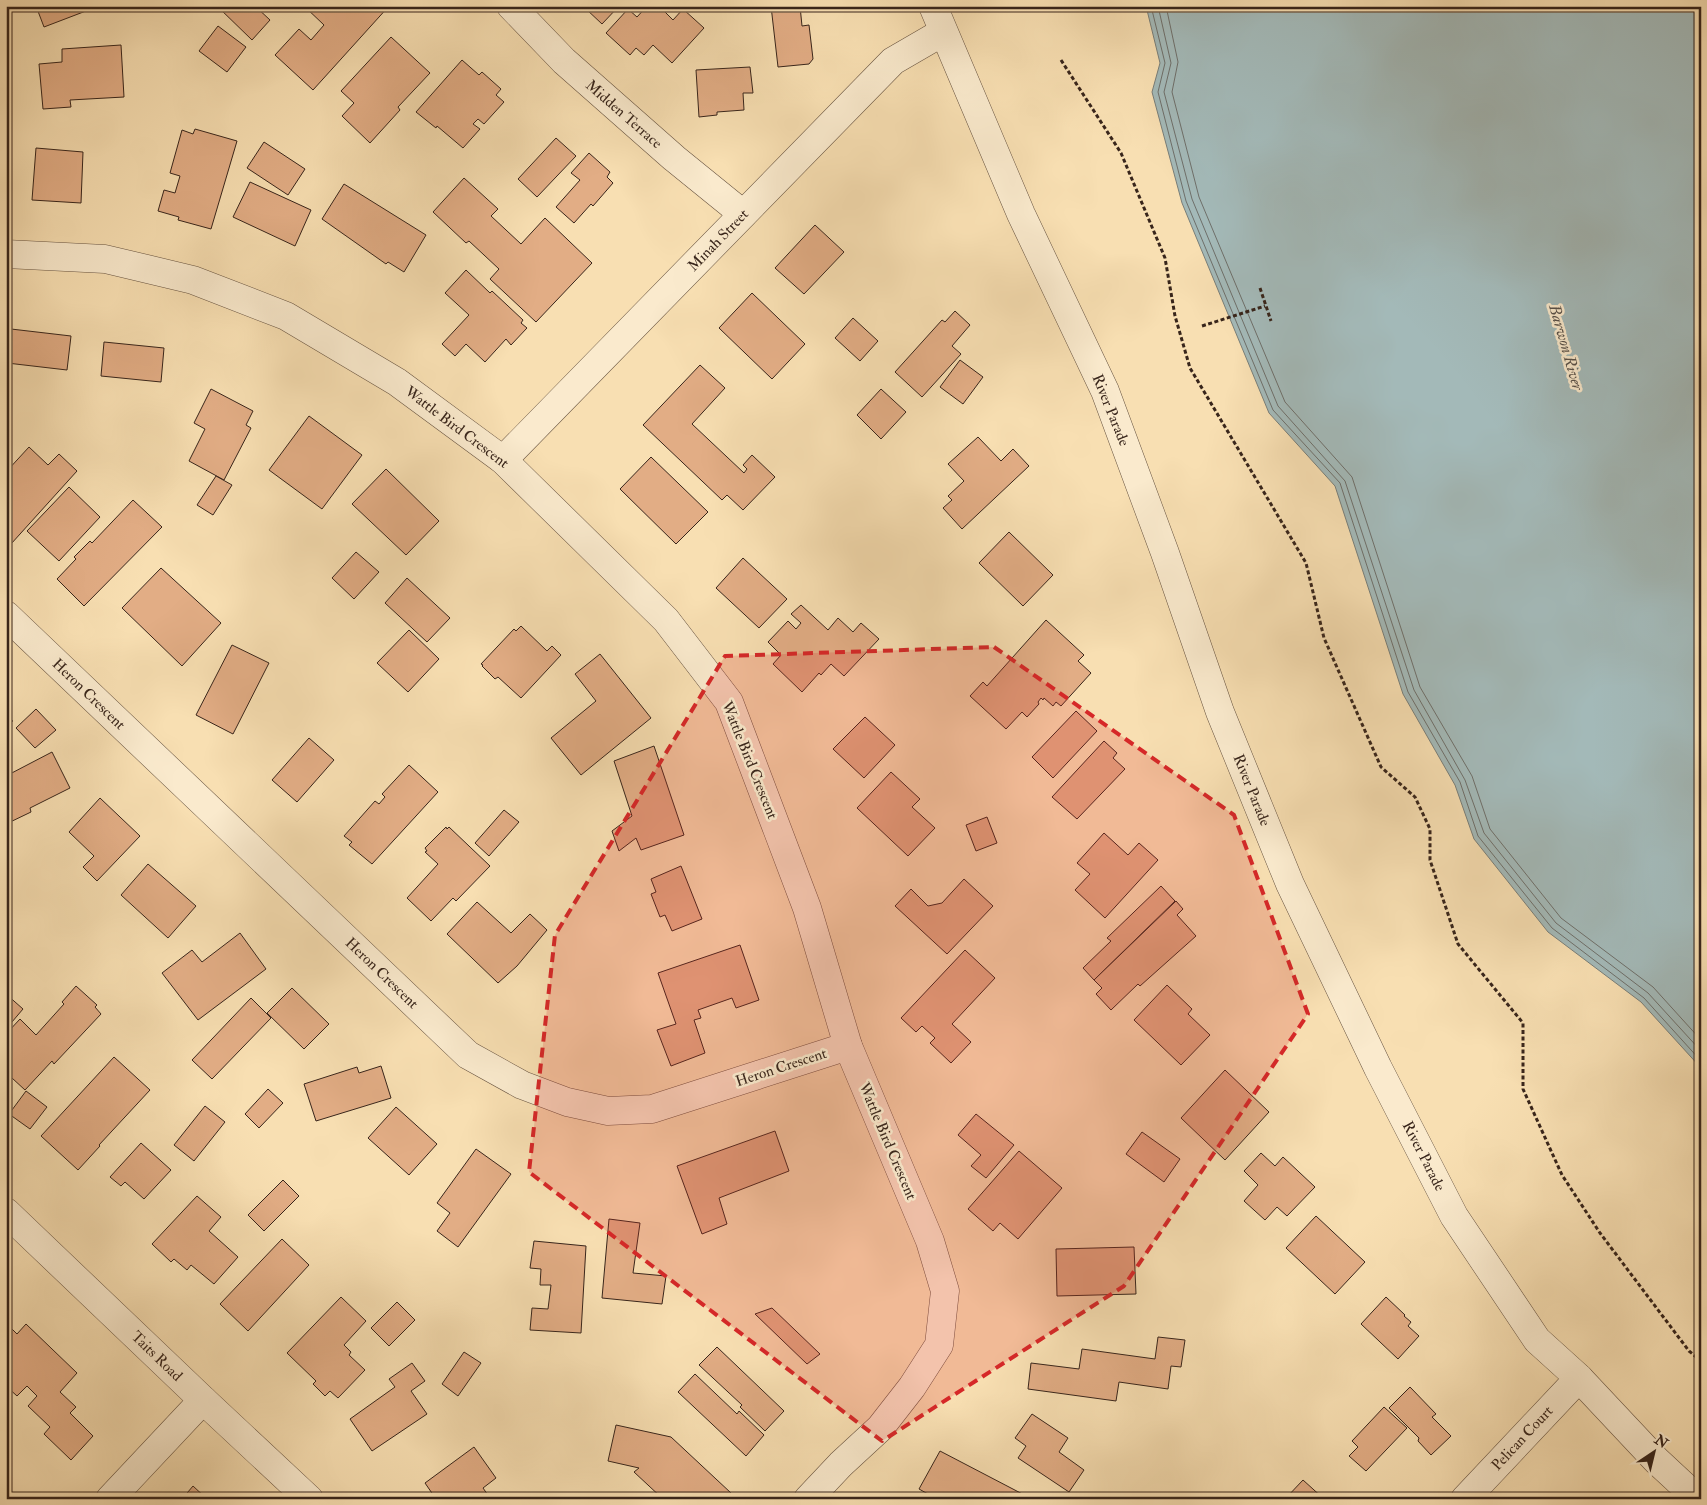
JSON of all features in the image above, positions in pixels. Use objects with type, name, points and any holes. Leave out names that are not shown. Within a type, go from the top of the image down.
[{"type":"street","name":"Midden Terrace","points":[[511,6],[564,61],[674,158],[743,214]]},
{"type":"street","name":"River Parade","points":[[933,6],[1021,214],[1105,391],[1165,553],[1220,712],[1290,884],[1378,1068],[1454,1216],[1537,1340],[1579,1378],[1656,1460],[1698,1499]]},
{"type":"street","name":"Minah Street","points":[[503,460],[893,60],[943,32]]},
{"type":"street","name":"Wattle Bird Crescent","points":[[6,254],[104,259],[193,280],[286,316],[397,382],[503,460],[666,620],[729,702],[807,908],[848,1046],[930,1241],[945,1291],[939,1345],[912,1387],[880,1428],[840,1464],[808,1499]]},
{"type":"street","name":"Heron Crescent","points":[[6,615],[468,1055],[522,1085],[567,1102],[608,1111],[652,1109],[848,1046]]},
{"type":"street","name":"Taits Road","points":[[6,1212],[309,1499]]},
{"type":"street","name":"Pelican Court","points":[[1465,1499],[1579,1378]]},
{"type":"street","points":[[110,1499],[203,1400]]},
{"type":"path","points":[[1061,60],[1121,153],[1165,258],[1174,316],[1190,368],[1306,563],[1324,638],[1381,768],[1415,797],[1430,829],[1430,860],[1458,944],[1523,1023],[1523,1089],[1562,1174],[1600,1233],[1689,1351],[1701,1361]]},
{"type":"path","points":[[1260,288],[1271,321]]},
{"type":"path","points":[[1202,326],[1265,306]]},
{"type":"highlighted area","points":[[994,647],[1234,815],[1308,1014],[1124,1286],[882,1441],[529,1172],[555,935],[725,656]]},
{"type":"water","name":"Barwon River","points":[[1146,6],[1701,6],[1701,1068],[1641,1002],[1548,932],[1474,839],[1455,785],[1403,694],[1335,486],[1269,413],[1182,203],[1152,92],[1160,63]]},
{"type":"building","points":[[36,6],[99,6],[44,27]]},
{"type":"building","points":[[217,6],[255,6],[270,20],[252,40]]},
{"type":"building","points":[[304,6],[389,6],[313,90],[275,55],[299,29],[311,40],[324,25]]},
{"type":"building","points":[[587,6],[619,6],[602,24],[585,8]]},
{"type":"building","points":[[647,6],[659,6],[673,20],[683,9],[704,28],[672,63],[653,45],[644,55],[636,48],[630,55],[606,33],[628,9],[637,17]]},
{"type":"building","points":[[771,6],[800,6],[802,26],[809,25],[813,59],[809,64],[778,67]]},
{"type":"building","points":[[218,26],[246,47],[227,72],[199,51]]},
{"type":"building","points":[[391,37],[430,73],[398,107],[400,110],[370,143],[342,116],[354,103],[341,91]]},
{"type":"building","points":[[121,45],[124,97],[70,100],[71,107],[43,109],[39,64],[62,62],[62,49]]},
{"type":"building","points":[[462,60],[479,75],[482,72],[501,89],[496,95],[504,102],[484,124],[478,119],[473,124],[480,129],[463,148],[437,126],[436,128],[416,112]]},
{"type":"building","points":[[750,67],[753,93],[743,93],[744,110],[717,112],[717,115],[699,117],[696,70]]},
{"type":"building","points":[[195,129],[237,141],[211,229],[178,220],[179,217],[158,211],[164,190],[175,193],[180,176],[170,173],[182,130],[193,134]]},
{"type":"building","points":[[556,138],[576,156],[537,197],[518,179]]},
{"type":"building","points":[[264,142],[305,169],[288,195],[247,168]]},
{"type":"building","points":[[36,148],[83,152],[81,203],[32,200]]},
{"type":"building","points":[[589,153],[610,172],[607,177],[613,183],[593,206],[591,204],[574,223],[556,207],[580,180],[571,173]]},
{"type":"building","points":[[464,178],[498,209],[491,216],[521,244],[545,218],[592,263],[536,322],[490,279],[499,269],[469,241],[466,243],[433,212]]},
{"type":"building","points":[[250,182],[311,210],[295,246],[233,217]]},
{"type":"building","points":[[344,184],[426,235],[404,272],[388,262],[386,264],[322,219]]},
{"type":"building","points":[[815,225],[844,252],[804,294],[775,268]]},
{"type":"building","points":[[466,270],[523,320],[521,323],[527,328],[511,345],[506,339],[485,362],[466,344],[455,356],[442,344],[469,315],[445,293]]},
{"type":"building","points":[[752,293],[805,344],[772,379],[719,328]]},
{"type":"building","points":[[955,311],[970,325],[952,346],[961,354],[922,397],[895,372],[942,320],[945,322]]},
{"type":"building","points":[[853,318],[878,341],[860,361],[835,338]]},
{"type":"building","points":[[11,329],[71,336],[67,370],[7,363]]},
{"type":"building","points":[[104,342],[164,348],[161,382],[101,376]]},
{"type":"building","points":[[960,360],[983,377],[963,404],[940,387]]},
{"type":"building","points":[[700,365],[725,388],[692,424],[744,473],[747,469],[743,465],[752,455],[775,477],[743,510],[727,495],[722,500],[643,425]]},
{"type":"building","points":[[211,389],[253,411],[246,425],[251,428],[224,480],[189,461],[205,429],[194,423]]},
{"type":"building","points":[[881,389],[906,412],[881,439],[857,415]]},
{"type":"building","points":[[309,416],[362,455],[322,509],[269,470]]},
{"type":"building","points":[[978,437],[1001,461],[1013,449],[1029,466],[962,529],[943,508],[952,500],[948,496],[964,481],[948,464]]},
{"type":"building","points":[[29,447],[48,465],[59,454],[77,471],[11,544],[6,539],[6,486],[10,483],[6,479],[6,472]]},
{"type":"building","points":[[651,457],[708,512],[676,544],[620,489]]},
{"type":"building","points":[[386,469],[439,521],[406,555],[352,504]]},
{"type":"building","points":[[216,476],[232,485],[213,515],[197,505]]},
{"type":"building","points":[[69,487],[100,517],[59,561],[27,531]]},
{"type":"building","points":[[133,500],[162,527],[84,606],[57,579],[76,559],[74,557],[90,541],[92,543]]},
{"type":"building","points":[[1009,532],[1053,575],[1023,606],[979,563]]},
{"type":"building","points":[[356,552],[379,572],[354,599],[332,578]]},
{"type":"building","points":[[743,558],[787,599],[759,628],[716,588]]},
{"type":"building","points":[[161,568],[221,623],[182,666],[122,608]]},
{"type":"building","points":[[407,578],[450,618],[427,642],[385,603]]},
{"type":"building","points":[[801,605],[828,630],[838,618],[853,632],[861,623],[879,639],[844,676],[831,664],[821,675],[819,673],[802,692],[773,664],[781,655],[768,642],[788,621],[796,629],[801,623],[791,614]]},
{"type":"building","points":[[1046,620],[1084,655],[1078,661],[1091,673],[1061,706],[1056,702],[1053,706],[1044,698],[1043,700],[1041,698],[1038,702],[1039,704],[1027,717],[1022,712],[1006,729],[970,696],[983,682],[987,686]]},
{"type":"building","points":[[521,626],[547,651],[552,646],[561,655],[521,698],[498,677],[495,679],[481,664],[514,629],[516,631]]},
{"type":"building","points":[[409,630],[439,659],[408,692],[377,663]]},
{"type":"building","points":[[232,645],[269,663],[233,734],[196,715]]},
{"type":"building","points":[[600,654],[651,718],[581,775],[551,738],[596,701],[575,674]]},
{"type":"building","points":[[36,709],[56,730],[35,748],[16,728]]},
{"type":"building","points":[[1076,711],[1097,731],[1053,778],[1032,757]]},
{"type":"building","points":[[6,714],[13,721],[6,727]]},
{"type":"building","points":[[865,717],[895,745],[864,778],[833,749]]},
{"type":"building","points":[[309,738],[334,760],[297,802],[272,780]]},
{"type":"building","points":[[1104,741],[1117,753],[1113,758],[1125,769],[1077,819],[1052,797]]},
{"type":"building","points":[[654,746],[684,835],[641,850],[636,838],[619,851],[612,831],[632,816],[614,761]]},
{"type":"building","points":[[52,752],[70,788],[30,808],[31,812],[6,824],[6,776]]},
{"type":"building","points":[[409,765],[438,792],[372,864],[349,845],[352,842],[344,836],[375,801],[379,804],[385,797],[382,794]]},
{"type":"building","points":[[891,772],[920,799],[912,807],[935,828],[908,856],[857,808]]},
{"type":"building","points":[[100,798],[140,836],[97,881],[83,867],[94,856],[69,832]]},
{"type":"building","points":[[504,810],[519,822],[489,856],[475,843]]},
{"type":"building","points":[[987,817],[997,843],[976,851],[966,825]]},
{"type":"building","points":[[446,827],[447,829],[449,827],[490,866],[456,901],[453,898],[431,921],[407,898],[438,864],[425,852],[427,851],[425,848]]},
{"type":"building","points":[[1104,833],[1128,855],[1139,843],[1158,860],[1105,918],[1075,890],[1090,874],[1077,863]]},
{"type":"building","points":[[148,864],[196,906],[168,938],[121,895]]},
{"type":"building","points":[[681,866],[702,919],[672,931],[665,915],[660,917],[651,894],[656,892],[651,879]]},
{"type":"building","points":[[964,879],[993,906],[947,954],[895,906],[911,889],[928,906],[942,903]]},
{"type":"building","points":[[1161,886],[1175,901],[1094,980],[1083,968],[1111,941],[1107,938]]},
{"type":"building","points":[[1176,901],[1183,909],[1177,915],[1196,936],[1140,986],[1138,984],[1111,1010],[1096,994],[1102,988],[1094,980]]},
{"type":"building","points":[[477,902],[511,933],[530,914],[547,930],[517,966],[498,983],[447,934]]},
{"type":"building","points":[[240,933],[266,969],[198,1020],[162,973],[192,950],[202,962]]},
{"type":"building","points":[[740,945],[759,1000],[736,1008],[732,998],[698,1010],[701,1018],[694,1020],[705,1053],[671,1066],[657,1030],[676,1024],[658,973]]},
{"type":"building","points":[[965,950],[995,978],[952,1024],[971,1042],[951,1063],[930,1043],[935,1038],[922,1026],[916,1032],[901,1018]]},
{"type":"building","points":[[1167,985],[1192,1009],[1188,1014],[1210,1035],[1181,1065],[1134,1020]]},
{"type":"building","points":[[76,986],[97,1005],[95,1007],[101,1014],[54,1064],[52,1061],[25,1090],[12,1078],[7,1083],[6,1034],[20,1019],[36,1035],[64,1004],[62,1002]]},
{"type":"building","points":[[292,988],[329,1024],[304,1049],[267,1013]]},
{"type":"building","points":[[6,994],[23,1009],[6,1029]]},
{"type":"building","points":[[251,998],[271,1018],[212,1079],[192,1060]]},
{"type":"building","points":[[114,1057],[150,1090],[78,1170],[41,1136]]},
{"type":"building","points":[[381,1066],[391,1098],[316,1121],[304,1084],[357,1067],[359,1073]]},
{"type":"building","points":[[1225,1070],[1269,1112],[1225,1160],[1181,1118]]},
{"type":"building","points":[[268,1089],[283,1103],[259,1128],[245,1114]]},
{"type":"building","points":[[26,1091],[47,1107],[30,1129],[9,1114]]},
{"type":"building","points":[[205,1106],[225,1122],[194,1161],[174,1145]]},
{"type":"building","points":[[396,1107],[437,1144],[409,1175],[368,1138]]},
{"type":"building","points":[[976,1114],[1014,1145],[986,1178],[971,1166],[981,1155],[958,1135]]},
{"type":"building","points":[[775,1131],[789,1171],[719,1198],[727,1224],[702,1234],[677,1166]]},
{"type":"building","points":[[1142,1132],[1180,1159],[1164,1182],[1126,1154]]},
{"type":"building","points":[[141,1143],[171,1170],[144,1199],[125,1182],[121,1186],[110,1177]]},
{"type":"building","points":[[476,1149],[511,1174],[458,1247],[437,1231],[450,1213],[437,1203]]},
{"type":"building","points":[[1019,1151],[1062,1188],[1018,1239],[1000,1223],[993,1231],[968,1209]]},
{"type":"building","points":[[1261,1153],[1275,1166],[1283,1157],[1315,1187],[1287,1216],[1277,1207],[1265,1220],[1244,1201],[1258,1185],[1244,1171]]},
{"type":"building","points":[[283,1180],[299,1196],[264,1231],[248,1215]]},
{"type":"building","points":[[197,1196],[221,1217],[209,1231],[238,1257],[214,1284],[191,1265],[187,1270],[174,1259],[171,1262],[152,1244]]},
{"type":"building","points":[[1316,1216],[1365,1262],[1335,1294],[1286,1248]]},
{"type":"building","points":[[609,1219],[640,1223],[633,1273],[666,1276],[662,1304],[602,1298]]},
{"type":"building","points":[[282,1239],[309,1265],[248,1331],[220,1304]]},
{"type":"building","points":[[534,1241],[586,1246],[581,1333],[530,1330],[532,1308],[548,1309],[551,1285],[540,1285],[541,1269],[530,1268]]},
{"type":"building","points":[[1134,1247],[1136,1294],[1057,1296],[1056,1249]]},
{"type":"building","points":[[341,1297],[366,1321],[344,1345],[351,1352],[349,1355],[365,1370],[338,1398],[330,1391],[325,1396],[313,1384],[316,1381],[287,1353]]},
{"type":"building","points":[[1386,1297],[1411,1322],[1408,1326],[1419,1336],[1398,1359],[1361,1324]]},
{"type":"building","points":[[397,1302],[415,1320],[389,1346],[371,1328]]},
{"type":"building","points":[[772,1308],[820,1354],[807,1364],[755,1314]]},
{"type":"building","points":[[6,1323],[17,1334],[26,1324],[77,1373],[60,1392],[76,1407],[70,1413],[93,1436],[71,1460],[44,1434],[50,1427],[28,1406],[37,1396],[27,1386],[17,1396],[6,1386]]},
{"type":"building","points":[[1158,1337],[1185,1340],[1181,1367],[1171,1366],[1168,1389],[1119,1382],[1116,1401],[1028,1389],[1031,1363],[1079,1369],[1082,1349],[1155,1359]]},
{"type":"building","points":[[717,1347],[784,1411],[765,1431],[740,1407],[742,1405],[699,1365]]},
{"type":"building","points":[[464,1352],[481,1363],[458,1396],[442,1384]]},
{"type":"building","points":[[412,1363],[425,1381],[411,1391],[427,1414],[372,1451],[350,1419],[395,1387],[389,1379]]},
{"type":"building","points":[[695,1374],[737,1414],[739,1411],[764,1435],[746,1456],[678,1392]]},
{"type":"building","points":[[1410,1387],[1436,1414],[1432,1417],[1451,1436],[1431,1455],[1418,1441],[1419,1438],[1389,1408]]},
{"type":"building","points":[[1384,1407],[1407,1428],[1366,1471],[1349,1456],[1358,1447],[1352,1441]]},
{"type":"building","points":[[1032,1414],[1068,1438],[1059,1452],[1084,1470],[1069,1492],[1018,1458],[1026,1446],[1015,1438]]},
{"type":"building","points":[[616,1425],[671,1437],[731,1493],[725,1499],[663,1499],[634,1472],[639,1468],[608,1461]]},
{"type":"building","points":[[474,1447],[496,1478],[483,1488],[490,1498],[436,1499],[425,1483]]},
{"type":"building","points":[[940,1451],[1032,1499],[937,1499],[919,1489]]},
{"type":"building","points":[[1303,1480],[1324,1499],[1285,1499]]},
{"type":"building","points":[[193,1486],[207,1499],[182,1499]]}]
